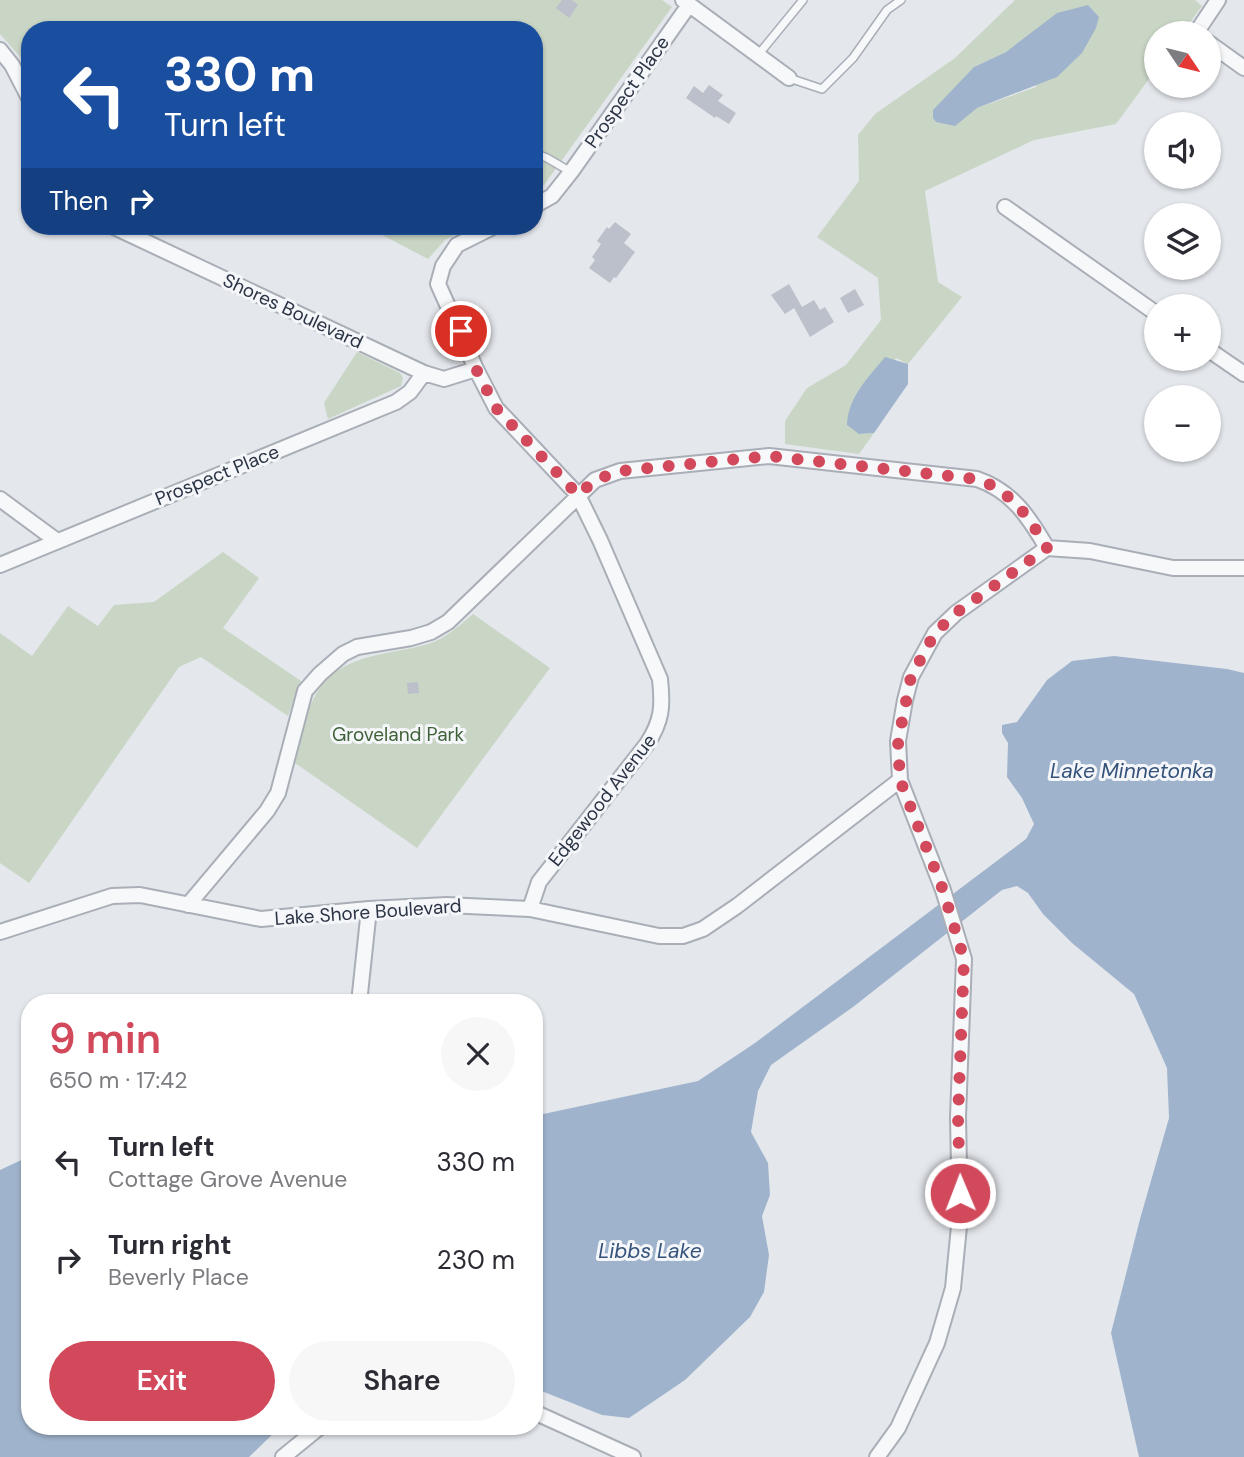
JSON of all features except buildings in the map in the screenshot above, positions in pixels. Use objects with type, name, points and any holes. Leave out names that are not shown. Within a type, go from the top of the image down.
[{"type":"street","points":[[1203,21],[1218,0]]},
{"type":"street","points":[[686,2],[789,78]]},
{"type":"street","name":"Prospect Place","points":[[543,200],[552,196],[570,172],[686,2]]},
{"type":"street","points":[[0,50],[21,82]]},
{"type":"street","points":[[1222,52],[1244,68]]},
{"type":"street","points":[[1005,207],[1144,305]]},
{"type":"street","name":"Shores Boulevard","points":[[131,235],[424,373],[444,379],[476,369]]},
{"type":"street","name":"Edgewood Avenue","points":[[477,235],[457,245],[443,266],[438,284],[496,408],[578,495],[660,679],[663,704],[658,727],[647,744],[539,882],[530,909]]},
{"type":"street","points":[[1221,358],[1244,374]]},
{"type":"street","name":"Prospect Place","points":[[0,565],[396,402],[410,392],[424,373]]},
{"type":"street","points":[[188,905],[267,811],[278,793],[305,691],[320,674],[342,654],[357,648],[411,638],[448,622],[595,480],[620,471],[769,456],[962,477],[992,484],[1014,500],[1029,516],[1047,548]]},
{"type":"street","points":[[0,499],[57,541]]},
{"type":"street","points":[[877,1457],[898,1428],[937,1343],[953,1288],[960,1216],[958,1117],[964,959],[943,890],[900,780],[898,741],[911,677],[935,633],[956,613],[1047,548],[1090,551],[1173,568],[1244,568]]},
{"type":"street","name":"Lake Shore Boulevard","points":[[0,932],[112,896],[140,895],[261,919],[369,908],[447,905],[530,909],[659,936],[683,936],[703,929],[737,906],[900,780]]},
{"type":"street","points":[[360,994],[369,908]]},
{"type":"street","points":[[543,1416],[633,1457]]},
{"type":"street","points":[[283,1457],[310,1435]]},
{"type":"lane","points":[[758,55],[803,0]]},
{"type":"lane","points":[[789,78],[822,89],[853,58],[887,10],[901,0]]},
{"type":"lane","points":[[543,156],[570,172]]},
{"type":"green space","points":[[0,0],[662,0],[672,7],[543,186],[543,21],[21,21],[21,58],[0,34]]},
{"type":"green space","points":[[1015,0],[1195,0],[1202,6],[1191,21],[1144,21],[1144,86],[1116,124],[1034,140],[925,191],[938,282],[962,297],[908,364],[896,358],[859,434],[874,433],[859,454],[785,444],[785,421],[807,388],[846,365],[881,320],[878,278],[817,237],[859,181],[858,135],[875,114],[955,58]],"holes":[[[1032,34],[1036,87],[977,108],[974,67],[1006,52]]]},
{"type":"green space","points":[[382,235],[454,235],[445,240],[428,259]]},
{"type":"green space","points":[[357,352],[400,373],[403,378],[401,386],[328,419],[324,403]]},
{"type":"green space","points":[[223,552],[259,578],[223,628],[301,681],[288,716],[201,657],[179,667],[29,883],[0,863],[0,633],[32,656],[68,606],[98,626],[114,605],[154,602]]},
{"type":"green space","name":"Groveland Park","points":[[473,614],[550,668],[417,848],[295,763],[303,729],[315,696],[337,671],[366,658],[434,642]]},
{"type":"water","points":[[1088,5],[1099,17],[1096,28],[1082,53],[1057,77],[977,108],[955,126],[936,122],[933,118],[933,110],[974,67],[1006,52],[1057,13]]},
{"type":"water","points":[[885,357],[908,364],[908,384],[874,433],[859,434],[847,425],[851,406],[860,388]]},
{"type":"water","name":"Lake Minnetonka","points":[[1114,656],[1244,673],[1244,1457],[1139,1457],[1111,1333],[1169,1118],[1167,1068],[1134,994],[1072,943],[1043,914],[1028,893],[1017,886],[1002,890],[853,1007],[771,1065],[758,1091],[751,1132],[768,1163],[770,1195],[762,1216],[769,1255],[764,1292],[750,1317],[685,1380],[629,1418],[602,1415],[543,1392],[543,1114],[698,1081],[755,1043],[1026,839],[1034,824],[1022,798],[1007,777],[1008,743],[1002,733],[1002,725],[1017,722],[1047,680],[1072,661]]},
{"type":"water","points":[[21,1160],[21,1435],[272,1435],[249,1457],[0,1457],[0,1170]]},
{"type":"route","points":[[461,331],[496,408],[578,495],[595,480],[620,471],[769,456],[977,479],[992,484],[1014,500],[1029,516],[1047,548],[956,613],[935,633],[911,677],[898,741],[900,780],[943,890],[964,959],[958,1117],[960,1193]]},
{"type":"water label","name":"Libbs Lake","points":[[650,1251]]}]
